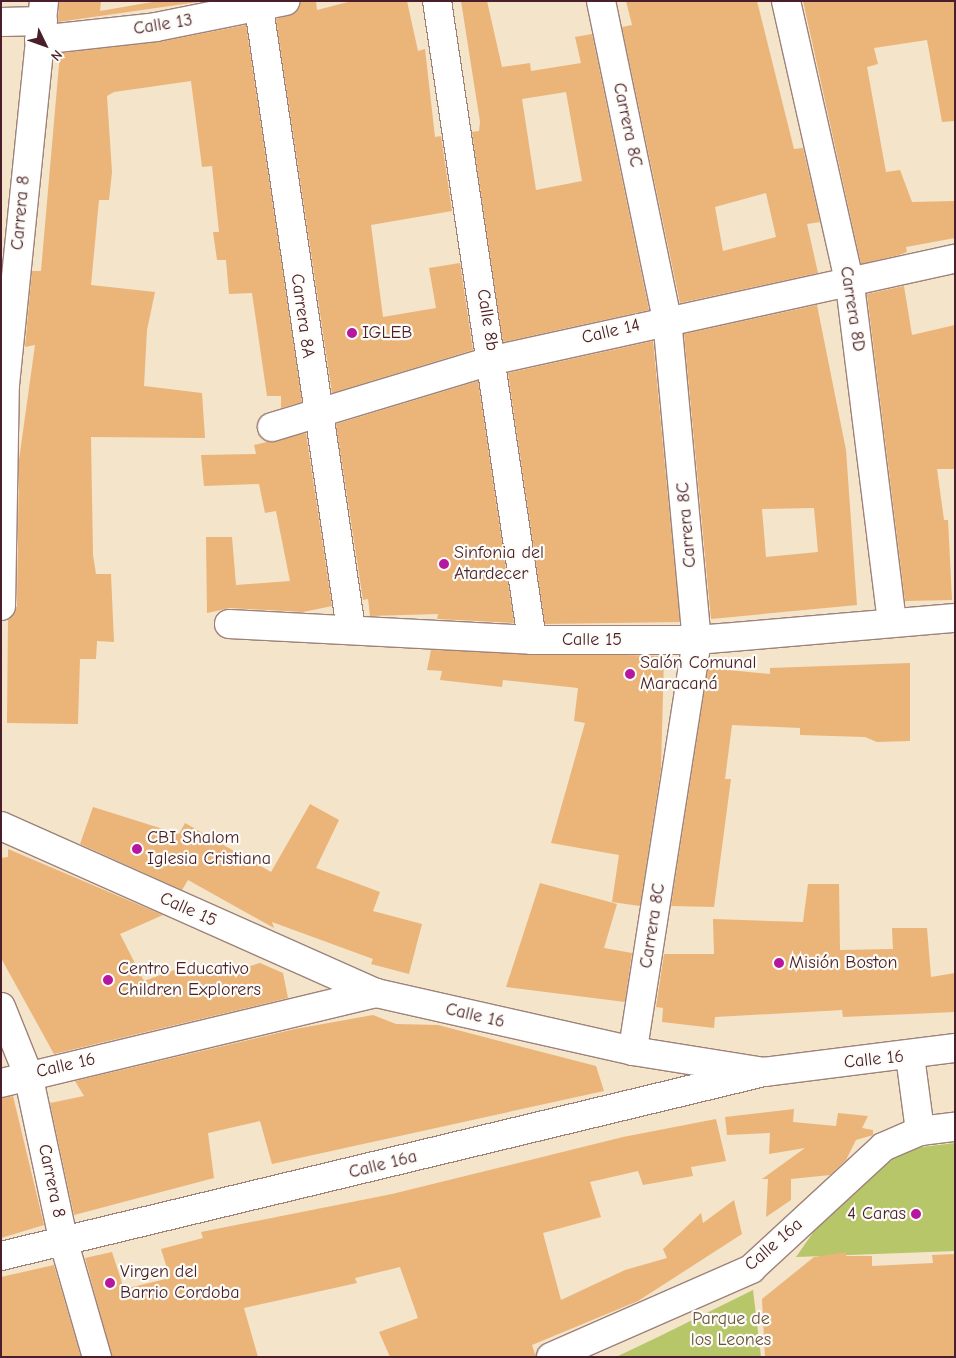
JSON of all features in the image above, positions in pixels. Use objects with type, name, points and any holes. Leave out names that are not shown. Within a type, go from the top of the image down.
[{"type":"street","name":"Calle 8b","points":[[437,1],[494,360],[532,640]]},
{"type":"street","name":"Carrera 8C","points":[[601,1],[667,319],[697,640],[633,1051]]},
{"type":"street","name":"Carrera 8D","points":[[786,1],[850,285],[892,621]]},
{"type":"street","name":"Calle 13","points":[[1,22],[42,21],[156,27],[268,4]]},
{"type":"street","name":"Carrera 8A","points":[[268,4],[316,417],[351,629]]},
{"type":"street","name":"Carrera 8","points":[[1,606],[3,385],[42,21]]},
{"type":"street","name":"Calle 14","points":[[272,426],[316,417],[494,360],[667,319],[850,285],[955,260]]},
{"type":"street","name":"Calle 15","points":[[229,624],[532,640],[697,640],[892,621],[955,618]]},
{"type":"street","name":"Calle 15","points":[[1,826],[376,993]]},
{"type":"street","name":"Calle 16","points":[[1,1083],[28,1074],[376,993],[633,1051],[764,1072],[910,1056],[955,1048]]},
{"type":"street","name":"Carrera 8","points":[[1,1007],[28,1074],[64,1243],[97,1357]]},
{"type":"street","points":[[910,1056],[920,1131]]},
{"type":"street","name":"Calle 16a","points":[[1,1256],[64,1243],[764,1072]]},
{"type":"street","name":"Calle 16a","points":[[551,1357],[750,1269],[882,1147],[920,1131],[955,1126]]},
{"type":"green space","points":[[955,1143],[955,1251],[796,1257],[824,1217],[905,1149]]},
{"type":"green space","name":"Parque de los Leones","points":[[753,1290],[761,1357],[616,1357],[658,1337]]},
{"type":"building","points":[[59,1],[101,1],[100,11],[158,1],[205,1],[58,22]]},
{"type":"building","points":[[300,1],[316,1],[317,10],[352,1],[407,1],[418,51],[425,49],[435,137],[441,136],[452,211],[371,225],[383,317],[436,308],[429,268],[460,263],[473,350],[332,393],[276,19],[295,13]]},
{"type":"building","points":[[461,1],[487,1],[502,67],[530,63],[531,71],[581,63],[575,37],[592,34],[649,310],[503,342],[472,132],[479,131],[480,122]],"holes":[[[566,92],[582,181],[536,190],[522,99]]]},
{"type":"building","points":[[626,1],[757,1],[794,149],[803,148],[820,222],[807,224],[818,273],[680,303],[622,27],[632,25]],"holes":[[[766,193],[776,237],[723,251],[715,207]]]},
{"type":"building","points":[[803,1],[955,1],[955,121],[942,122],[927,40],[874,48],[878,64],[867,67],[886,172],[900,170],[912,202],[955,201],[955,238],[906,247],[907,252],[861,264]]},
{"type":"building","points":[[246,25],[302,402],[281,408],[281,396],[267,396],[252,293],[229,294],[226,260],[217,260],[213,232],[219,232],[212,166],[202,167],[191,81],[114,92],[107,96],[112,172],[109,200],[99,200],[91,285],[155,292],[147,330],[144,386],[202,393],[205,438],[91,437],[93,555],[96,574],[111,574],[114,642],[97,641],[96,659],[80,659],[78,724],[7,723],[8,620],[17,606],[19,460],[35,345],[25,347],[32,271],[41,271],[60,53],[159,42]]},
{"type":"building","points":[[904,286],[912,335],[955,325],[955,469],[937,469],[944,520],[948,520],[952,600],[905,601],[867,294]]},
{"type":"building","points":[[817,305],[846,450],[857,605],[711,619],[684,334]],"holes":[[[814,508],[818,552],[766,557],[762,509]]]},
{"type":"building","points":[[653,341],[680,622],[545,624],[508,373]]},
{"type":"building","points":[[478,381],[514,623],[437,619],[438,614],[370,616],[368,599],[363,600],[336,424]]},
{"type":"building","points":[[306,433],[332,606],[303,612],[230,608],[207,613],[206,537],[232,537],[236,585],[290,581],[276,511],[265,513],[259,484],[204,486],[201,455],[256,454],[254,445]]},
{"type":"building","points":[[431,650],[664,656],[661,769],[640,906],[612,902],[619,855],[551,843],[585,723],[574,721],[578,688],[503,680],[502,687],[440,680],[442,671],[427,670]]},
{"type":"building","points":[[910,663],[910,741],[877,742],[865,737],[800,735],[800,728],[732,725],[725,779],[731,779],[714,907],[671,906],[708,668],[770,674],[770,668]]},
{"type":"building","points":[[310,804],[339,820],[316,868],[380,892],[373,911],[422,924],[409,974],[371,964],[373,959],[272,922],[274,928],[188,880],[182,890],[80,844],[93,807],[179,834],[185,823],[271,872]]},
{"type":"building","points":[[8,849],[163,915],[120,934],[144,981],[188,965],[189,971],[231,962],[234,971],[260,963],[283,973],[288,998],[54,1054],[1,958],[1,858],[8,857]]},
{"type":"building","points":[[540,883],[617,904],[604,948],[632,953],[625,1002],[506,987]]},
{"type":"building","points":[[808,884],[839,884],[840,950],[893,949],[892,928],[927,928],[931,977],[955,973],[955,1012],[843,1017],[842,1010],[715,1017],[714,1028],[662,1022],[663,1008],[656,1007],[664,954],[714,954],[713,919],[803,922]]},
{"type":"building","points":[[373,1015],[396,1024],[438,1025],[596,1066],[604,1091],[272,1164],[260,1121],[208,1133],[214,1178],[74,1215],[50,1103],[84,1096],[75,1081],[295,1029]]},
{"type":"building","points":[[13,1096],[44,1225],[1,1238],[1,1098]]},
{"type":"building","points":[[794,1109],[793,1122],[836,1126],[838,1113],[868,1116],[862,1128],[873,1130],[873,1135],[856,1140],[846,1160],[830,1175],[791,1179],[791,1200],[766,1217],[768,1179],[762,1179],[805,1148],[769,1154],[770,1133],[727,1135],[725,1117]]},
{"type":"building","points":[[716,1119],[726,1161],[691,1167],[693,1176],[643,1185],[638,1171],[590,1182],[601,1217],[543,1233],[561,1300],[625,1270],[667,1258],[663,1249],[701,1213],[703,1223],[734,1200],[742,1234],[638,1301],[532,1345],[536,1357],[390,1357],[379,1332],[418,1318],[400,1267],[355,1278],[357,1283],[244,1308],[258,1357],[112,1357],[85,1258],[112,1252],[124,1289],[170,1278],[161,1249],[203,1238],[201,1232],[392,1194],[623,1137]]},
{"type":"building","points":[[846,1252],[846,1256],[872,1256],[872,1266],[933,1263],[932,1255],[955,1254],[955,1357],[765,1357],[762,1299],[814,1257]]},
{"type":"building","points":[[54,1265],[81,1357],[1,1357],[1,1277]]},
{"type":"place","name":"IGLEB","points":[[352,333]]},
{"type":"place","name":"Sinfonia del Atardecer","points":[[444,564]]},
{"type":"place","name":"Salón Comunal Maracaná","points":[[630,674]]},
{"type":"place","name":"CBI Shalom Iglesia Cristiana","points":[[137,849]]},
{"type":"place","name":"Misión Boston","points":[[779,963]]},
{"type":"place","name":"Centro Educativo Children Explorers","points":[[108,980]]},
{"type":"place","name":"4 Caras","points":[[916,1214]]},
{"type":"place","name":"Virgen del Barrio Cordoba","points":[[110,1283]]}]
